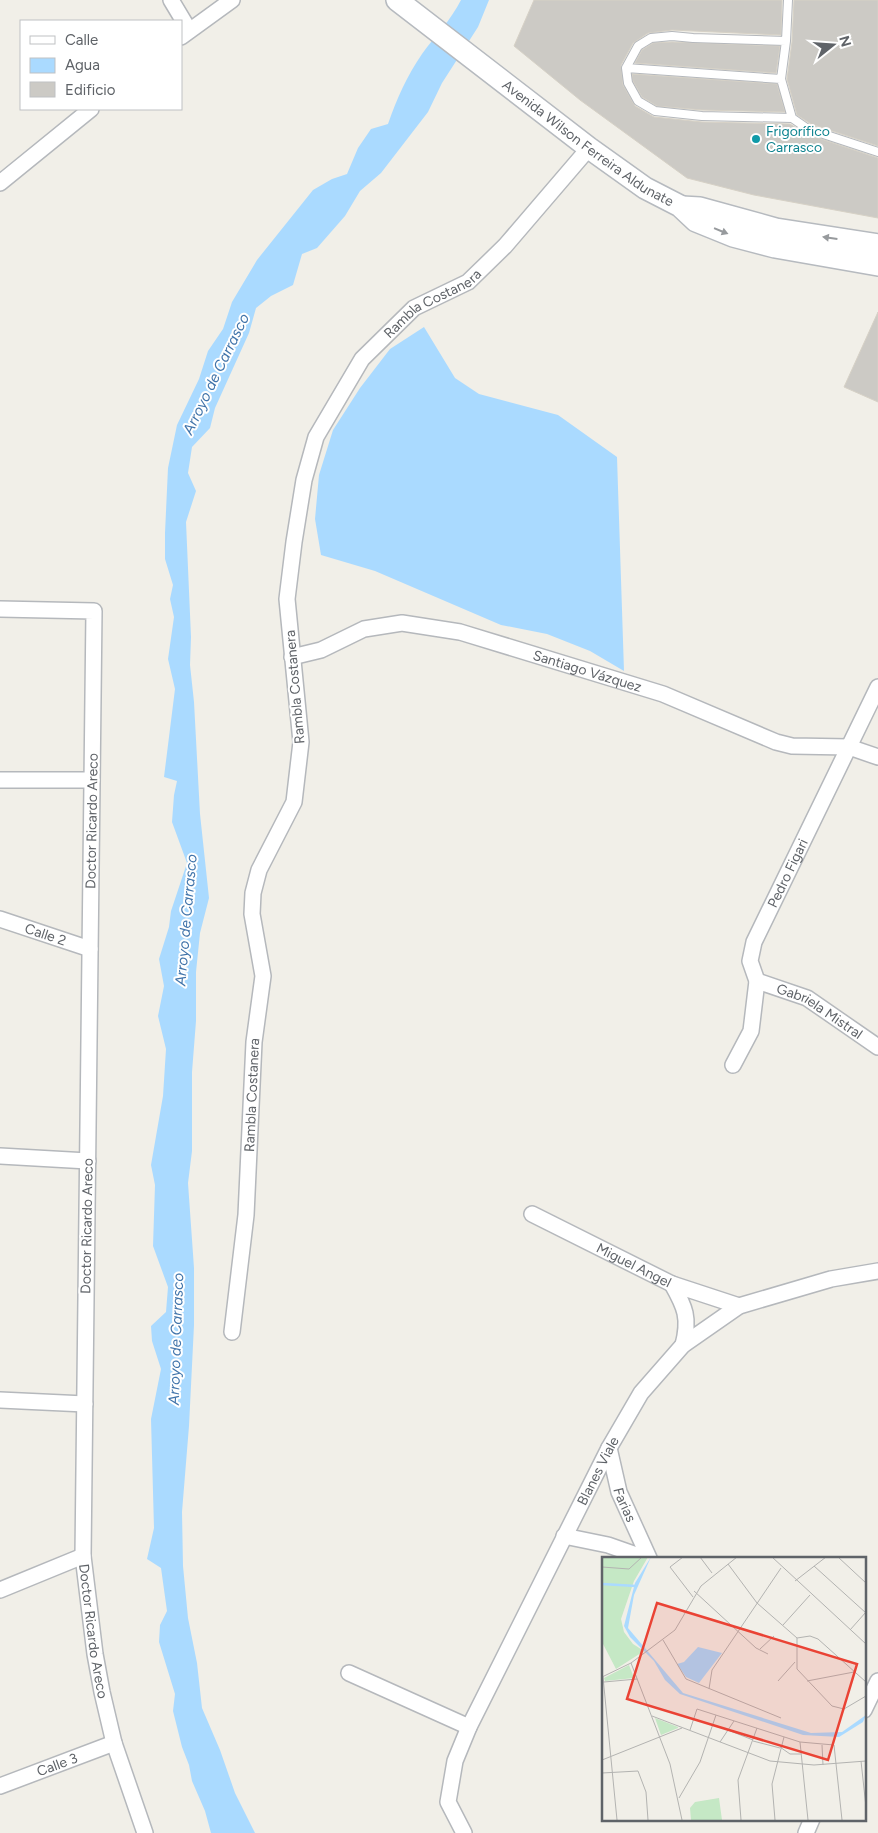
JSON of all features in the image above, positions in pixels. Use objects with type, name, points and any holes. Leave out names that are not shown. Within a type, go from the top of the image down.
[{"type":"main road","name":"Avenida Wilson Ferreira Aldunate","points":[[403,5],[589,148],[645,188],[680,206],[696,221],[733,236],[775,247],[878,265]]},
{"type":"main road","name":"Avenida Wilson Ferreira Aldunate","points":[[680,206],[700,208],[776,229],[878,245]]},
{"type":"street","points":[[171,0],[179,20]]},
{"type":"street","points":[[185,33],[232,0]]},
{"type":"street","points":[[0,183],[90,110]]},
{"type":"street","name":"Rambla Costanera","points":[[232,1332],[246,1215],[254,1042],[263,976],[252,914],[253,893],[259,870],[294,802],[301,742],[287,600],[304,480],[316,437],[362,359],[414,308],[468,282],[506,246],[589,148]]},
{"type":"street","name":"Doctor Ricardo Areco","points":[[0,609],[94,612],[83,1556],[95,1654],[114,1743],[146,1833]]},
{"type":"street","name":"Santiago Vázquez","points":[[292,657],[321,650],[364,629],[402,622],[460,632],[663,694],[776,742],[792,746],[849,747],[878,756]]},
{"type":"street","name":"Pedro Figari","points":[[733,1065],[751,1032],[757,981],[750,962],[754,942],[878,687]]},
{"type":"street","points":[[0,780],[92,780]]},
{"type":"street","name":"Calle 2","points":[[0,919],[90,949]]},
{"type":"street","name":"Gabriela Mistral","points":[[757,981],[807,998],[878,1048]]},
{"type":"street","points":[[0,1156],[88,1161]]},
{"type":"street","name":"Miguel Angel","points":[[532,1214],[672,1284],[739,1306]]},
{"type":"street","name":"Blanes Viale","points":[[464,1833],[448,1802],[455,1761],[469,1727],[564,1536],[609,1448],[641,1393],[683,1345],[739,1306],[831,1279],[878,1271]]},
{"type":"street","points":[[672,1284],[685,1313],[687,1328],[683,1345]]},
{"type":"street","points":[[0,1400],[85,1404]]},
{"type":"street","name":"Farias","points":[[609,1448],[619,1492],[647,1557]]},
{"type":"street","name":"Farias","points":[[564,1536],[608,1545],[644,1557]]},
{"type":"street","points":[[0,1590],[83,1556]]},
{"type":"street","points":[[348,1673],[469,1727]]},
{"type":"street","points":[[866,1706],[878,1681]]},
{"type":"street","name":"Calle 3","points":[[0,1786],[114,1743]]},
{"type":"lane","points":[[788,0],[786,40],[781,79],[792,118]]},
{"type":"lane","points":[[786,40],[672,36],[651,38],[638,46],[626,68],[628,83],[638,101],[656,112],[702,116],[792,118],[808,129],[878,152]]},
{"type":"lane","points":[[626,68],[781,79]]},
{"type":"water","name":"Arroyo de Carrasco","points":[[461,0],[489,0],[478,27],[442,83],[428,112],[381,173],[360,191],[345,216],[317,248],[302,254],[293,285],[271,296],[256,308],[249,333],[215,408],[210,428],[192,447],[188,473],[196,491],[186,522],[191,637],[190,665],[194,702],[200,814],[209,898],[200,933],[196,972],[196,1021],[192,1072],[192,1151],[188,1183],[194,1268],[194,1325],[182,1512],[183,1566],[188,1618],[197,1663],[202,1708],[220,1750],[235,1793],[255,1833],[211,1833],[182,1747],[173,1711],[175,1694],[159,1642],[160,1625],[167,1611],[161,1568],[147,1559],[154,1528],[151,1419],[161,1369],[152,1341],[151,1326],[166,1312],[168,1287],[153,1246],[155,1185],[151,1165],[163,1096],[166,1049],[158,1016],[164,986],[159,959],[169,927],[171,911],[187,863],[172,822],[177,781],[164,777],[175,689],[168,659],[174,617],[170,599],[173,585],[165,559],[168,468],[177,425],[199,379],[208,351],[223,329],[232,302],[257,260],[313,190],[332,179],[347,174],[358,148],[371,129],[388,124],[399,96],[422,54],[453,14]]},
{"type":"water","points":[[424,327],[455,378],[479,394],[558,415],[617,457],[624,671],[590,651],[547,634],[501,625],[375,571],[321,555],[315,519],[319,475],[333,430],[360,388],[390,349]]},
{"type":"building","points":[[534,0],[782,0],[781,35],[672,30],[648,33],[633,43],[621,65],[623,85],[635,106],[654,117],[702,122],[790,124],[806,134],[878,158],[878,218],[754,195],[687,178],[580,100],[514,46]]},
{"type":"building","points":[[794,0],[878,0],[878,146],[811,124],[797,115],[787,79],[792,42]]},
{"type":"building","points":[[653,43],[780,46],[776,73],[635,63],[642,50]]},
{"type":"building","points":[[632,74],[777,84],[785,112],[702,110],[657,106],[642,97],[633,81]]},
{"type":"building","points":[[878,312],[878,402],[844,387]]},
{"type":"place","name":"Frigorífico Carrasco","points":[[756,139]]}]
